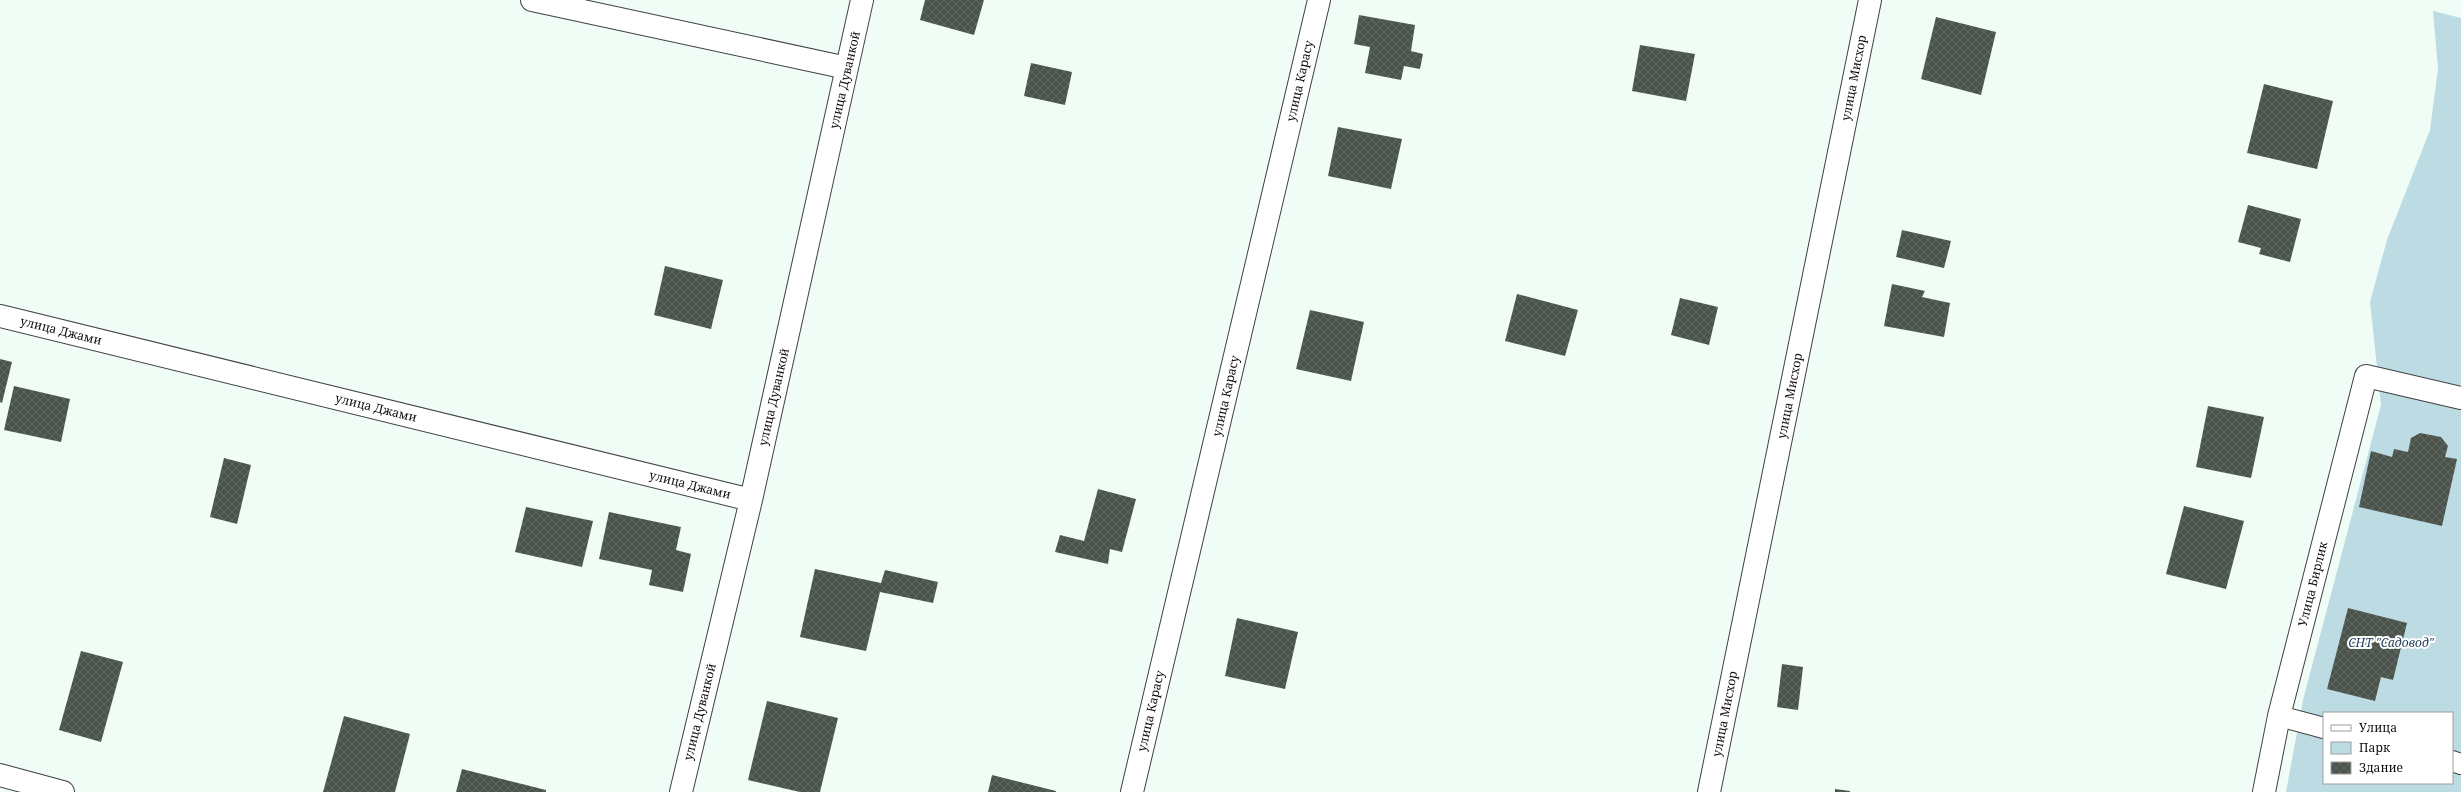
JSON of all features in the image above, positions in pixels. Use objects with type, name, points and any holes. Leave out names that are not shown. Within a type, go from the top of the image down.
[{"type":"street","points":[[532,0],[847,68]]},
{"type":"street","name":"улица Дуванкой","points":[[681,792],[751,500],[862,0]]},
{"type":"street","name":"улица Карасу","points":[[1132,792],[1319,0]]},
{"type":"street","name":"улица Мисхор","points":[[1709,792],[1870,0]]},
{"type":"street","name":"улица Джами","points":[[0,316],[751,500]]},
{"type":"street","name":"Улица Бирлик","points":[[2264,792],[2279,716],[2366,376],[2461,398]]},
{"type":"street","points":[[0,775],[63,792]]},
{"type":"lane","points":[[2279,716],[2323,728]]},
{"type":"green space","name":"СНТ \"Садовод\"","points":[[2433,11],[2461,18],[2461,792],[2286,792],[2303,700],[2381,405],[2370,302],[2387,240],[2430,130],[2438,69]]},
{"type":"building","points":[[925,0],[984,0],[974,35],[920,20]]},
{"type":"building","points":[[1359,15],[1415,25],[1411,51],[1423,54],[1420,69],[1404,66],[1401,80],[1365,73],[1370,47],[1354,44]]},
{"type":"building","points":[[1936,17],[1996,32],[1981,95],[1921,79]]},
{"type":"building","points":[[1640,45],[1695,54],[1686,101],[1632,91]]},
{"type":"building","points":[[1031,63],[1072,72],[1065,105],[1024,96]]},
{"type":"building","points":[[2264,84],[2333,101],[2317,169],[2247,153]]},
{"type":"building","points":[[1338,127],[1402,139],[1391,189],[1328,176]]},
{"type":"building","points":[[2248,205],[2301,219],[2290,262],[2259,254],[2261,248],[2238,242]]},
{"type":"building","points":[[1902,230],[1951,241],[1944,268],[1896,257]]},
{"type":"building","points":[[665,266],[723,280],[711,329],[654,315]]},
{"type":"building","points":[[1892,284],[1925,291],[1922,297],[1950,303],[1944,337],[1884,326]]},
{"type":"building","points":[[1517,294],[1578,310],[1565,356],[1505,341]]},
{"type":"building","points":[[1680,298],[1718,307],[1709,345],[1671,335]]},
{"type":"building","points":[[1310,310],[1364,322],[1351,381],[1296,369]]},
{"type":"building","points":[[0,359],[12,362],[2,403],[0,402]]},
{"type":"building","points":[[14,386],[70,399],[61,442],[4,430]]},
{"type":"building","points":[[2208,406],[2264,417],[2251,478],[2196,467]]},
{"type":"building","points":[[2420,433],[2441,437],[2448,446],[2445,457],[2457,459],[2442,526],[2359,507],[2371,451],[2392,457],[2394,449],[2408,452],[2411,438]]},
{"type":"building","points":[[224,458],[251,465],[237,524],[210,517]]},
{"type":"building","points":[[1098,489],[1136,499],[1122,552],[1110,549],[1108,564],[1055,552],[1060,535],[1084,541]]},
{"type":"building","points":[[2184,506],[2244,521],[2226,589],[2166,574]]},
{"type":"building","points":[[526,507],[593,521],[582,567],[515,552]]},
{"type":"building","points":[[609,512],[681,527],[676,550],[691,554],[683,592],[649,585],[652,570],[599,559]]},
{"type":"building","points":[[815,569],[881,583],[885,570],[938,582],[933,603],[880,592],[866,651],[800,637]]},
{"type":"building","points":[[2348,608],[2407,623],[2393,680],[2381,677],[2375,701],[2327,689]]},
{"type":"building","points":[[1237,618],[1298,632],[1285,689],[1225,676]]},
{"type":"building","points":[[81,651],[123,662],[101,742],[59,730]]},
{"type":"building","points":[[1782,664],[1803,667],[1798,710],[1777,707]]},
{"type":"building","points":[[767,701],[838,718],[820,792],[800,792],[748,780]]},
{"type":"building","points":[[344,716],[410,734],[395,792],[323,792]]},
{"type":"building","points":[[462,769],[546,790],[546,792],[456,792]]},
{"type":"building","points":[[992,775],[1056,791],[1056,792],[988,792]]},
{"type":"building","points":[[1835,789],[1850,791],[1850,792],[1835,792]]}]
